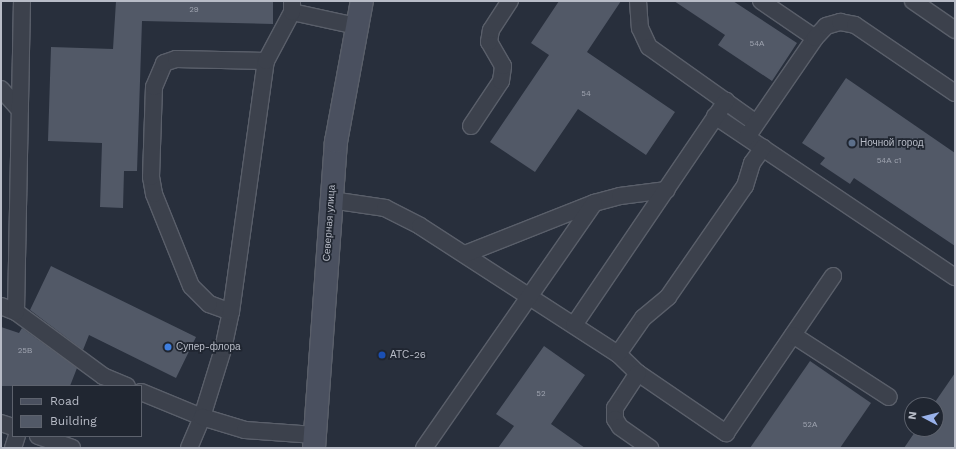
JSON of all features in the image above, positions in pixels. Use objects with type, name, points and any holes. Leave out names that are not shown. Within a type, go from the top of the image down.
[{"type":"main road","name":"Северная улица","points":[[314,441],[336,142],[356,26],[362,1]]},
{"type":"lane","points":[[16,312],[22,1]]},
{"type":"lane","points":[[471,126],[501,81],[503,66],[489,42],[491,30],[510,1]]},
{"type":"lane","points":[[638,1],[640,28],[649,47],[756,123]]},
{"type":"lane","points":[[761,1],[814,38]]},
{"type":"lane","points":[[913,1],[955,30]]},
{"type":"lane","points":[[189,448],[202,417],[224,349],[231,312],[266,62],[292,6],[356,26]]},
{"type":"lane","points":[[747,137],[814,38],[826,26],[840,22],[855,25],[955,93]]},
{"type":"lane","points":[[231,312],[209,304],[192,286],[154,194],[150,177],[154,87],[164,63],[176,59],[266,62]]},
{"type":"lane","points":[[1,90],[20,110]]},
{"type":"lane","points":[[574,325],[726,102]]},
{"type":"lane","points":[[716,116],[955,277]]},
{"type":"lane","points":[[618,354],[644,318],[668,297],[745,186],[752,163],[763,148]]},
{"type":"lane","points":[[464,254],[594,203],[620,196],[667,190]]},
{"type":"lane","points":[[331,200],[385,208],[464,254],[618,354],[638,373],[726,432],[834,276]]},
{"type":"lane","points":[[424,448],[594,203]]},
{"type":"lane","points":[[1,306],[16,312],[87,365],[125,385]]},
{"type":"lane","points":[[793,335],[889,397]]},
{"type":"lane","points":[[638,373],[615,408],[615,419],[620,427],[650,448]]},
{"type":"lane","points":[[142,392],[202,417],[245,430],[314,441]]},
{"type":"lane","points":[[1,423],[12,427]]},
{"type":"lane","points":[[13,448],[17,437]]},
{"type":"lane","points":[[41,437],[72,448]]},
{"type":"building","points":[[116,1],[273,1],[273,24],[142,21],[137,171],[124,171],[123,208],[100,207],[102,143],[48,141],[51,47],[113,49]]},
{"type":"building","points":[[559,1],[621,1],[587,52],[675,112],[646,155],[578,109],[535,172],[490,142],[549,55],[531,43]]},
{"type":"building","points":[[674,1],[733,1],[797,43],[772,81],[718,45],[725,35]]},
{"type":"building","points":[[846,78],[955,153],[955,246],[854,178],[850,184],[820,164],[825,158],[802,143]]},
{"type":"building","points":[[51,266],[196,337],[176,378],[89,335],[83,350],[30,310]]},
{"type":"building","points":[[1,327],[19,333],[22,328],[77,368],[70,385],[1,386]]},
{"type":"building","points":[[544,346],[585,375],[551,424],[585,448],[498,448],[514,426],[496,414]]},
{"type":"building","points":[[810,361],[871,403],[840,448],[750,448]]},
{"type":"building","points":[[955,373],[955,448],[904,448],[912,437],[944,437],[944,397],[938,397]]},
{"type":"place","name":"Ночной город","points":[[852,143]]},
{"type":"place","name":"Супер-флора","points":[[168,347]]},
{"type":"place","name":"АТС-26","points":[[382,355]]}]
